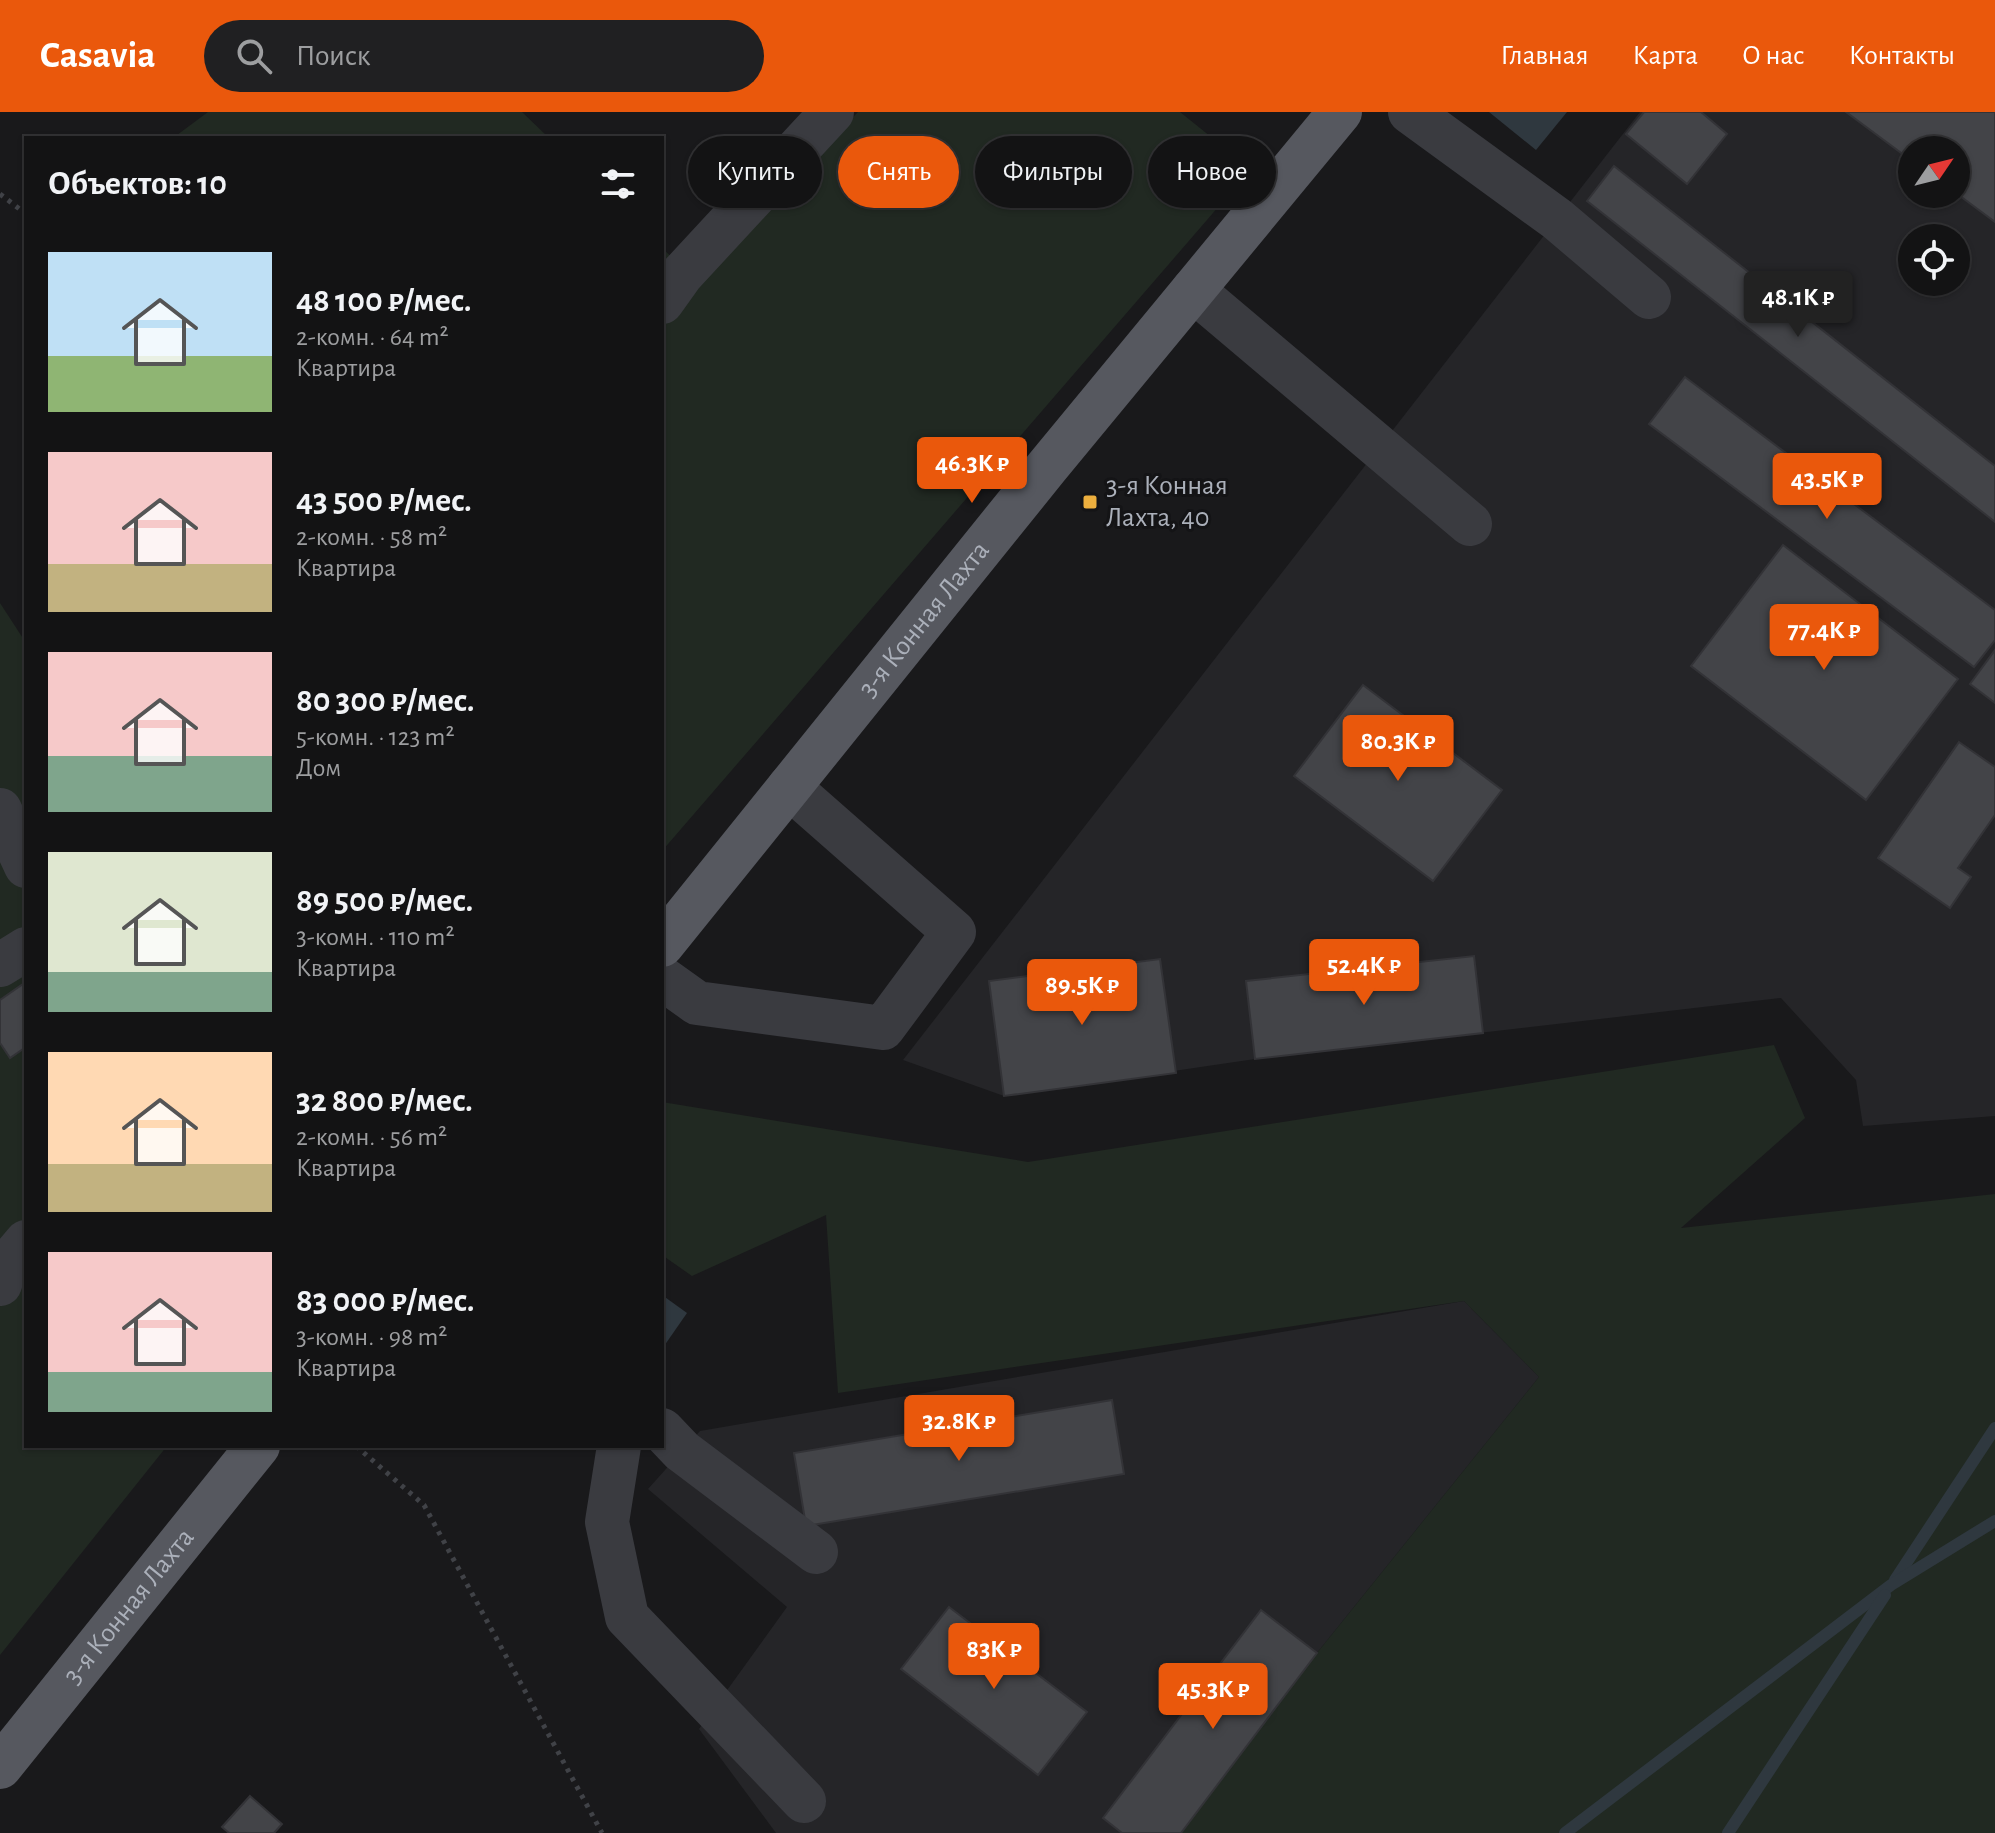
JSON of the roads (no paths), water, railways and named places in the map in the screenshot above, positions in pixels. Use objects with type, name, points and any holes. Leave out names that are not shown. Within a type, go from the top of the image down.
[{"type":"main road","name":"3-я Конная Лахта","points":[[664,943],[1337,113]]},
{"type":"main road","name":"3-я Конная Лахта","points":[[0,1767],[256,1448]]},
{"type":"lane","points":[[664,299],[682,274],[832,112]]},
{"type":"lane","points":[[1410,112],[1557,219],[1649,297]]},
{"type":"lane","points":[[1193,290],[1470,524]]},
{"type":"lane","points":[[664,979],[697,1003],[883,1028],[954,932],[789,787]]},
{"type":"lane","points":[[0,810],[24,862]]},
{"type":"lane","points":[[0,965],[24,950]]},
{"type":"lane","points":[[664,1432],[682,1451],[816,1552]]},
{"type":"lane","points":[[619,1448],[607,1522],[627,1617],[804,1801]]},
{"type":"waterway","points":[[1895,1580],[1995,1428]]},
{"type":"waterway","points":[[1565,1833],[1891,1585],[1995,1521]]},
{"type":"waterway","points":[[1728,1833],[1885,1595]]},
{"type":"place","name":"3-я Конная Лахта, 40","points":[[1090,502]]}]
